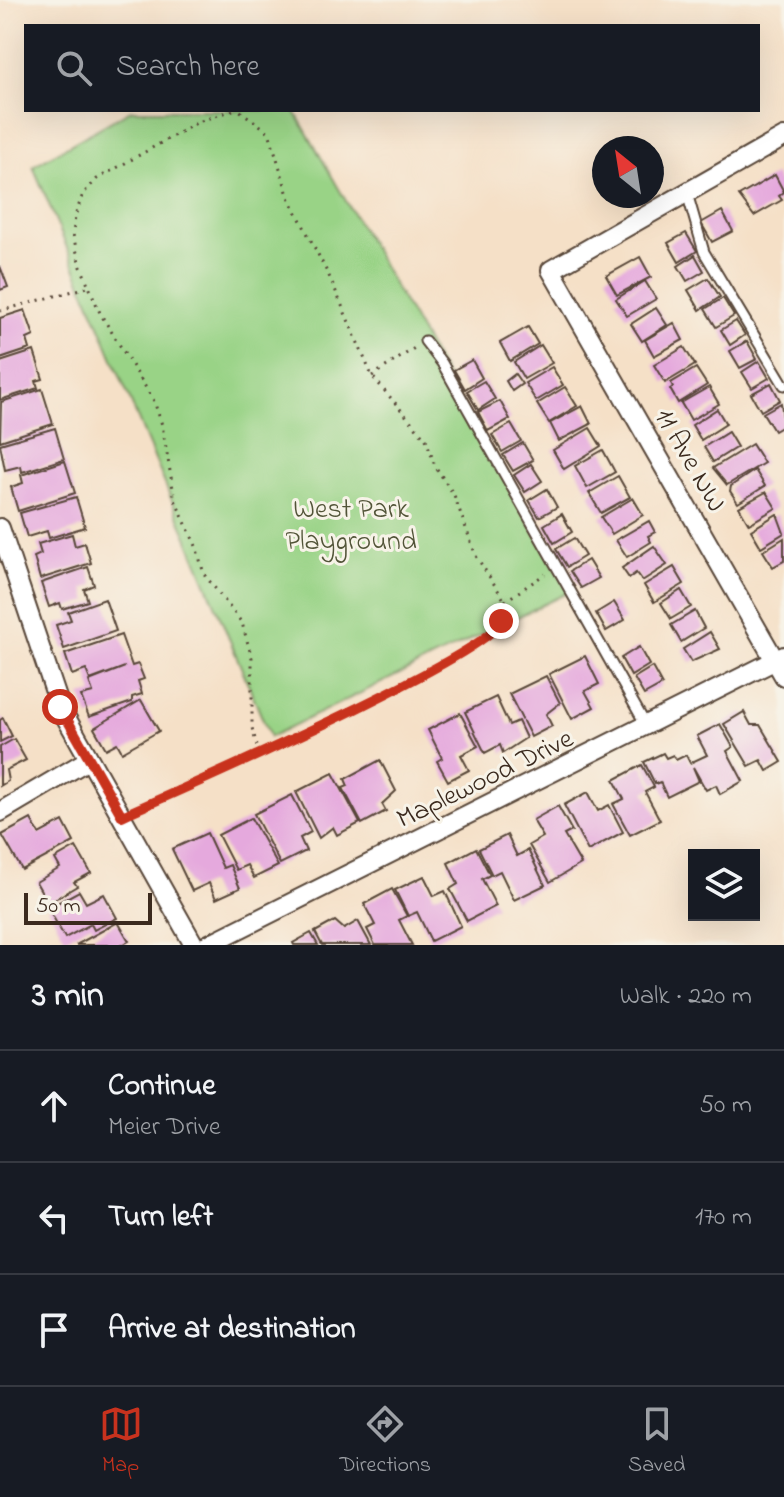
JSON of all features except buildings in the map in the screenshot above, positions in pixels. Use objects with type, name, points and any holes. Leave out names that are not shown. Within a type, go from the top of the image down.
[{"type":"street","points":[[687,193],[784,137]]},
{"type":"street","name":"11 Ave NW","points":[[687,193],[551,270],[781,664]]},
{"type":"street","points":[[0,528],[7,574],[60,707],[194,945]]},
{"type":"street","name":"Maplewood Drive","points":[[207,945],[781,664]]},
{"type":"street","points":[[0,812],[88,760]]},
{"type":"lane","points":[[687,193],[704,252],[784,385]]},
{"type":"lane","points":[[425,341],[442,363],[554,567],[647,727]]},
{"type":"path","points":[[227,112],[198,122],[97,179],[83,194],[75,216],[73,234],[88,287],[154,401],[162,425],[175,500],[196,546],[204,574],[233,606],[242,623],[252,658],[252,728],[259,753]]},
{"type":"path","points":[[242,112],[269,132],[288,195],[331,280],[372,376],[426,439],[435,466],[454,495],[476,556],[505,601]]},
{"type":"path","points":[[0,311],[88,287]]},
{"type":"path","points":[[372,376],[425,341]]},
{"type":"path","points":[[122,816],[421,676],[491,636],[500,626],[505,601],[554,567]]},
{"type":"green space","name":"West Park Playground","points":[[128,112],[295,112],[569,592],[270,737],[33,166]]},
{"type":"route","points":[[60,707],[122,816],[295,738],[421,676],[491,636],[501,621]]}]
